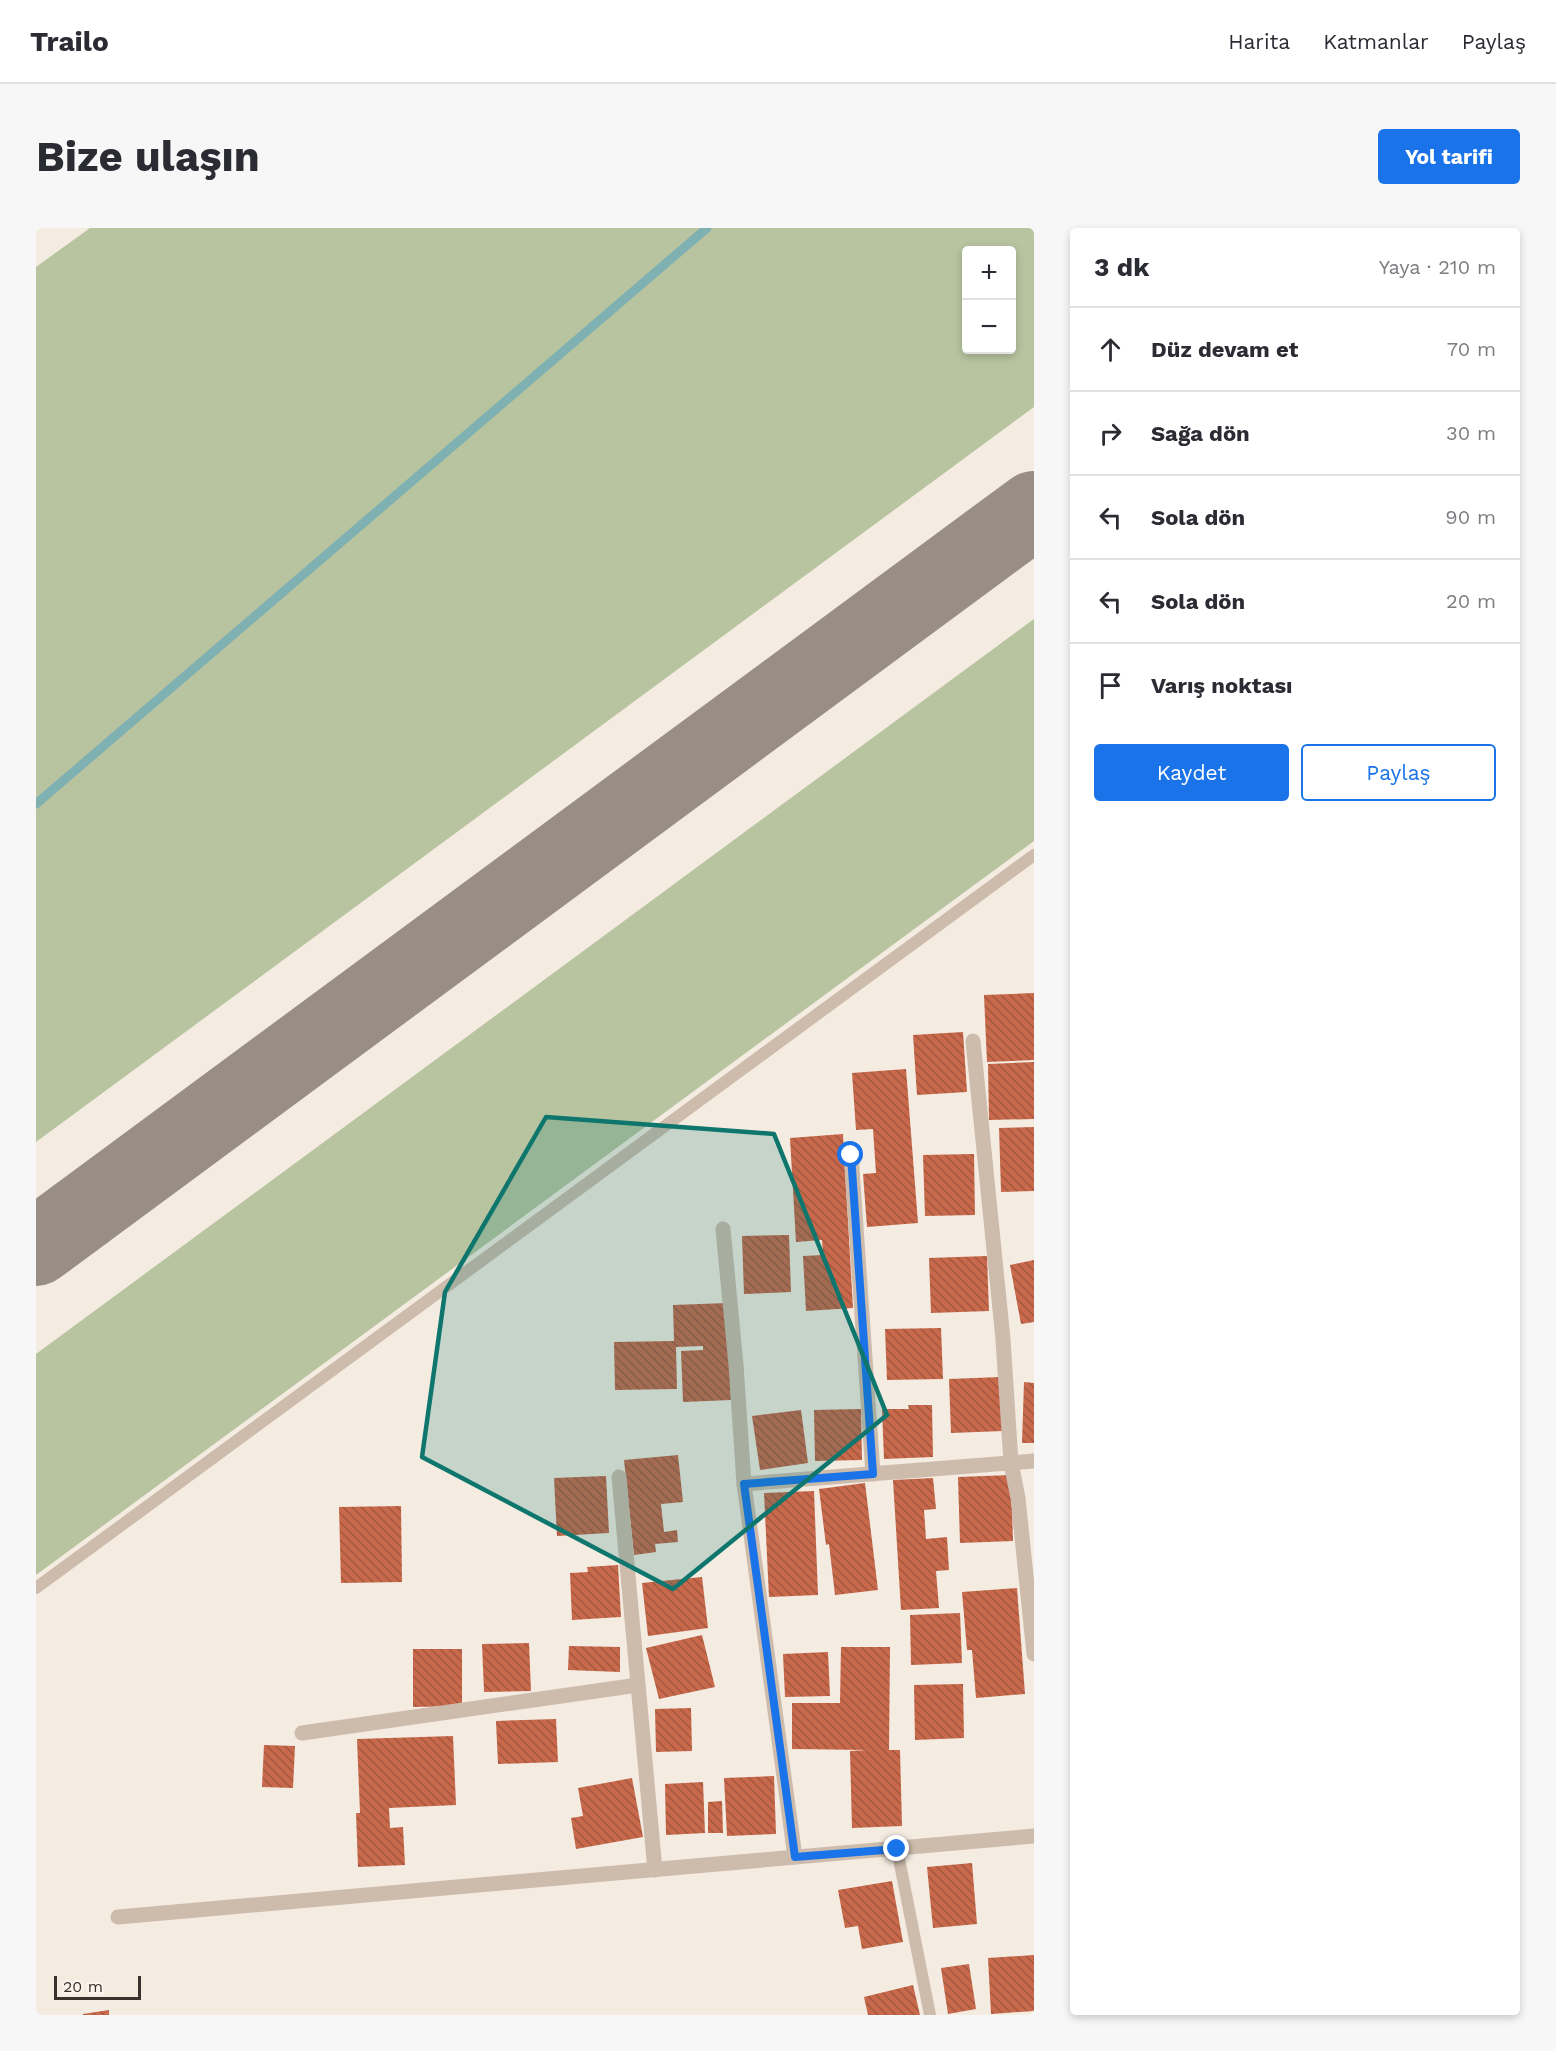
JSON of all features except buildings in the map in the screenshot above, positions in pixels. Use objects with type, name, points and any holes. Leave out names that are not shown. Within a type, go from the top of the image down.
[{"type":"street","points":[[973,1041],[1003,1339],[1011,1462],[1018,1498],[1034,1654]]},
{"type":"street","points":[[851,1155],[873,1474]]},
{"type":"street","points":[[723,1229],[744,1484],[795,1857]]},
{"type":"street","points":[[744,1484],[1034,1461]]},
{"type":"street","points":[[619,1477],[655,1869]]},
{"type":"street","points":[[302,1733],[638,1685]]},
{"type":"street","points":[[118,1917],[1034,1836]]},
{"type":"lane","points":[[36,1588],[1034,855]]},
{"type":"lane","points":[[897,1849],[930,2015]]},
{"type":"highlighted area","points":[[546,1117],[774,1134],[887,1415],[673,1589],[422,1457],[445,1292]]},
{"type":"green space","points":[[90,228],[1034,228],[1034,407],[36,1142],[36,267]]},
{"type":"green space","points":[[1034,619],[1034,841],[36,1575],[36,1354]]},
{"type":"waterway","points":[[36,804],[707,228]]},
{"type":"taxiway","points":[[36,1247],[1034,510]]},
{"type":"route","points":[[851,1155],[873,1474],[744,1484],[795,1857],[897,1849]]}]
